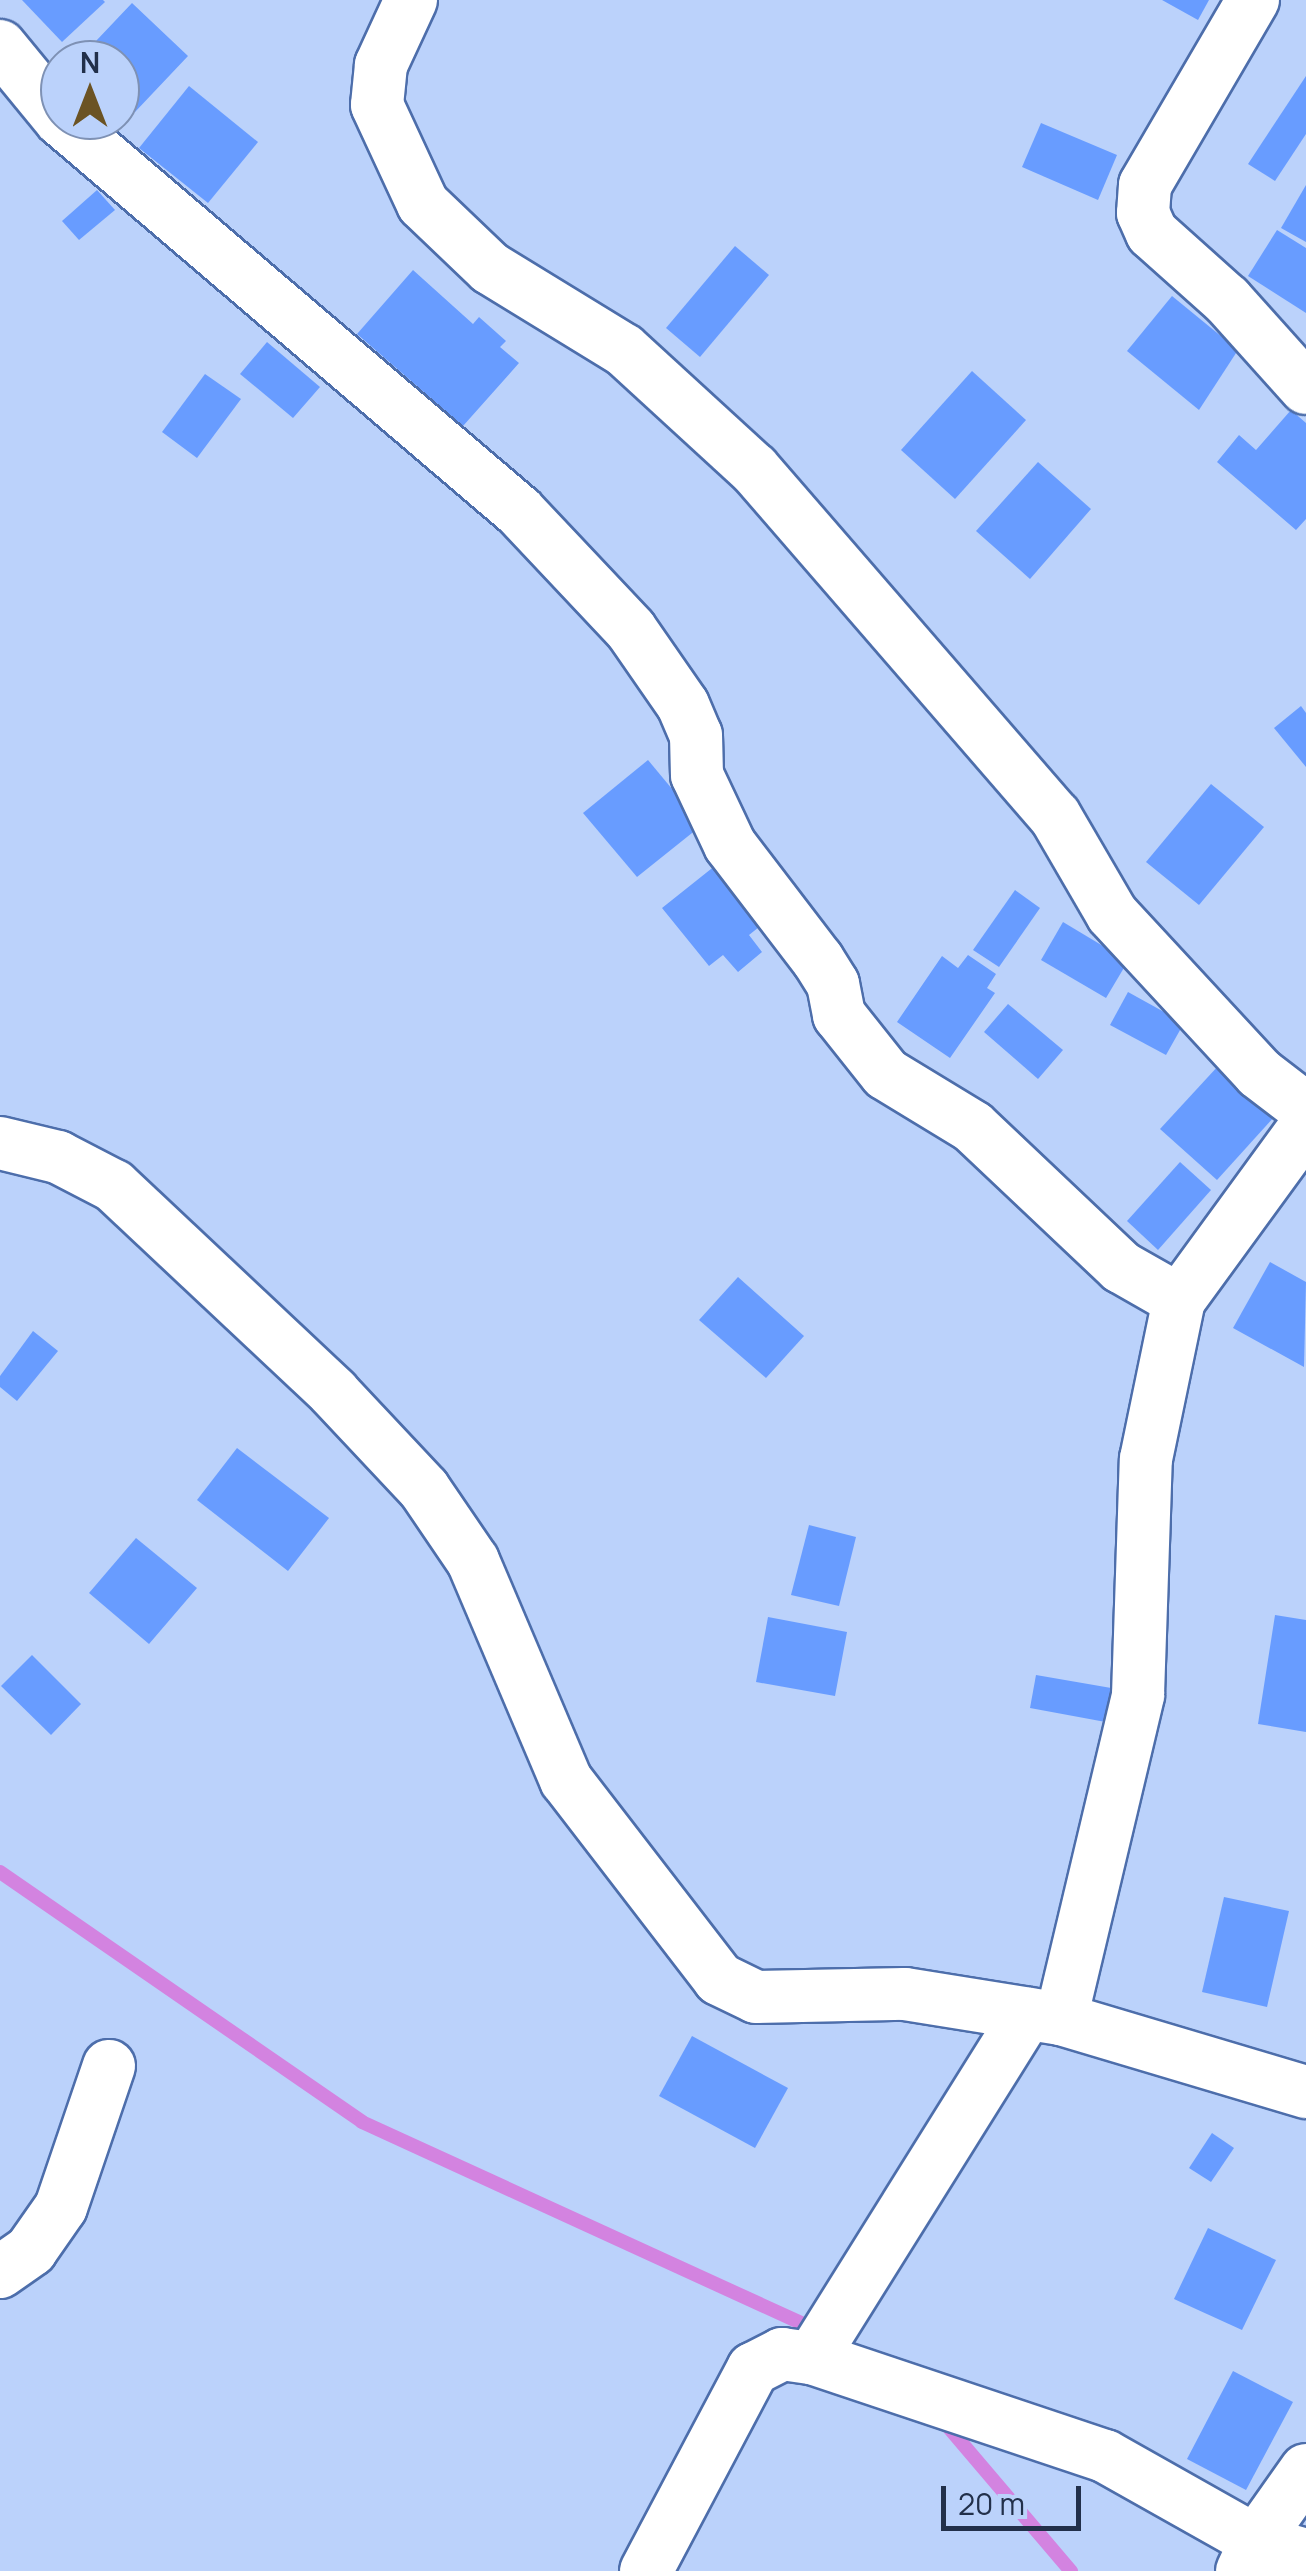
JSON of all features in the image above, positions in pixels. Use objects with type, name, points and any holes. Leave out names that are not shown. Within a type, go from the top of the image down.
[{"type":"street","points":[[410,0],[381,65],[377,105],[423,204],[490,268],[624,350],[754,469],[1055,816],[1122,926],[1259,1073],[1306,1109]]},
{"type":"street","points":[[1253,0],[1145,185],[1143,214],[1152,233],[1227,300],[1306,388]]},
{"type":"street","points":[[0,46],[40,94]]},
{"type":"street","points":[[86,140],[520,511],[631,630],[683,705],[696,735],[697,775],[730,845],[818,960],[833,984],[839,1014],[886,1074],[973,1127],[1122,1267],[1179,1300]]},
{"type":"street","points":[[812,2358],[1044,2016],[1138,1695],[1146,1459],[1179,1300],[1306,1126]]},
{"type":"street","points":[[0,1143],[58,1157],[114,1186],[333,1392],[424,1489],[473,1561],[566,1780],[718,1979],[756,1997],[906,1994],[1044,2016],[1306,2092]]},
{"type":"street","points":[[0,2272],[30,2250],[61,2207],[109,2066]]},
{"type":"street","points":[[646,2571],[753,2369],[782,2354],[812,2358],[1105,2456],[1249,2556],[1306,2555]]},
{"type":"street","points":[[1249,2556],[1306,2470]]},
{"type":"building","points":[[22,0],[105,2],[64,40]]},
{"type":"building","points":[[1162,0],[1209,0],[1198,20]]},
{"type":"building","points":[[132,3],[188,56],[140,107],[140,40],[97,40]]},
{"type":"building","points":[[1306,76],[1306,134],[1275,181],[1248,164]]},
{"type":"building","points":[[189,86],[258,142],[208,203],[139,148]]},
{"type":"building","points":[[1041,123],[1117,155],[1098,200],[1022,167]]},
{"type":"building","points":[[1306,185],[1306,242],[1281,228]]},
{"type":"building","points":[[97,190],[115,210],[79,240],[62,221]]},
{"type":"building","points":[[1277,230],[1306,248],[1306,313],[1248,276]]},
{"type":"building","points":[[735,246],[769,275],[700,357],[666,328]]},
{"type":"building","points":[[413,270],[473,324],[479,317],[506,341],[500,347],[519,363],[463,426],[357,334]]},
{"type":"building","points":[[1172,296],[1238,350],[1199,410],[1127,351]]},
{"type":"building","points":[[267,342],[320,387],[293,418],[240,374]]},
{"type":"building","points":[[972,371],[1026,420],[955,499],[901,450]]},
{"type":"building","points":[[205,374],[241,399],[197,458],[162,432]]},
{"type":"building","points":[[1291,410],[1306,423],[1306,519],[1296,530],[1217,462],[1239,435],[1256,450]]},
{"type":"building","points":[[1038,462],[1091,509],[1030,579],[976,531]]},
{"type":"building","points":[[1301,706],[1306,713],[1306,767],[1274,728]]},
{"type":"building","points":[[648,760],[702,825],[637,877],[583,813]]},
{"type":"building","points":[[1211,784],[1264,827],[1199,905],[1146,862]]},
{"type":"building","points":[[716,865],[764,923],[749,935],[762,952],[738,972],[723,955],[709,966],[662,908]]},
{"type":"building","points":[[1015,890],[1040,908],[999,967],[973,950]]},
{"type":"building","points":[[1063,922],[1128,961],[1106,998],[1041,960]]},
{"type":"building","points":[[968,955],[996,974],[987,988],[995,993],[950,1058],[897,1022],[942,956],[958,968]]},
{"type":"building","points":[[1128,992],[1184,1023],[1166,1055],[1110,1025]]},
{"type":"building","points":[[1008,1004],[1063,1050],[1038,1079],[984,1032]]},
{"type":"building","points":[[1219,1065],[1275,1116],[1217,1180],[1160,1129]]},
{"type":"building","points":[[1180,1162],[1211,1190],[1158,1250],[1127,1221]]},
{"type":"building","points":[[1270,1262],[1306,1282],[1304,1367],[1233,1328]]},
{"type":"building","points":[[738,1277],[804,1336],[766,1378],[699,1320]]},
{"type":"building","points":[[33,1331],[58,1351],[17,1401],[0,1387],[0,1376]]},
{"type":"building","points":[[237,1448],[329,1518],[288,1571],[197,1500]]},
{"type":"building","points":[[809,1525],[856,1537],[839,1606],[791,1595]]},
{"type":"building","points":[[136,1538],[197,1588],[149,1644],[89,1593]]},
{"type":"building","points":[[1275,1615],[1306,1620],[1306,1732],[1258,1724]]},
{"type":"building","points":[[768,1617],[847,1632],[835,1696],[756,1682]]},
{"type":"building","points":[[32,1655],[81,1704],[51,1735],[1,1686]]},
{"type":"building","points":[[1036,1675],[1117,1689],[1111,1723],[1030,1708]]},
{"type":"building","points":[[1224,1897],[1289,1911],[1267,2007],[1202,1992]]},
{"type":"building","points":[[692,2036],[788,2088],[755,2148],[659,2096]]},
{"type":"building","points":[[1212,2133],[1234,2148],[1211,2182],[1189,2168]]},
{"type":"building","points":[[1208,2228],[1276,2260],[1242,2330],[1174,2299]]},
{"type":"building","points":[[1233,2371],[1293,2402],[1246,2490],[1187,2459]]},
{"type":"waterway","points":[[0,1872],[362,2122],[816,2330]]},
{"type":"waterway","points":[[944,2422],[1071,2571]]}]
